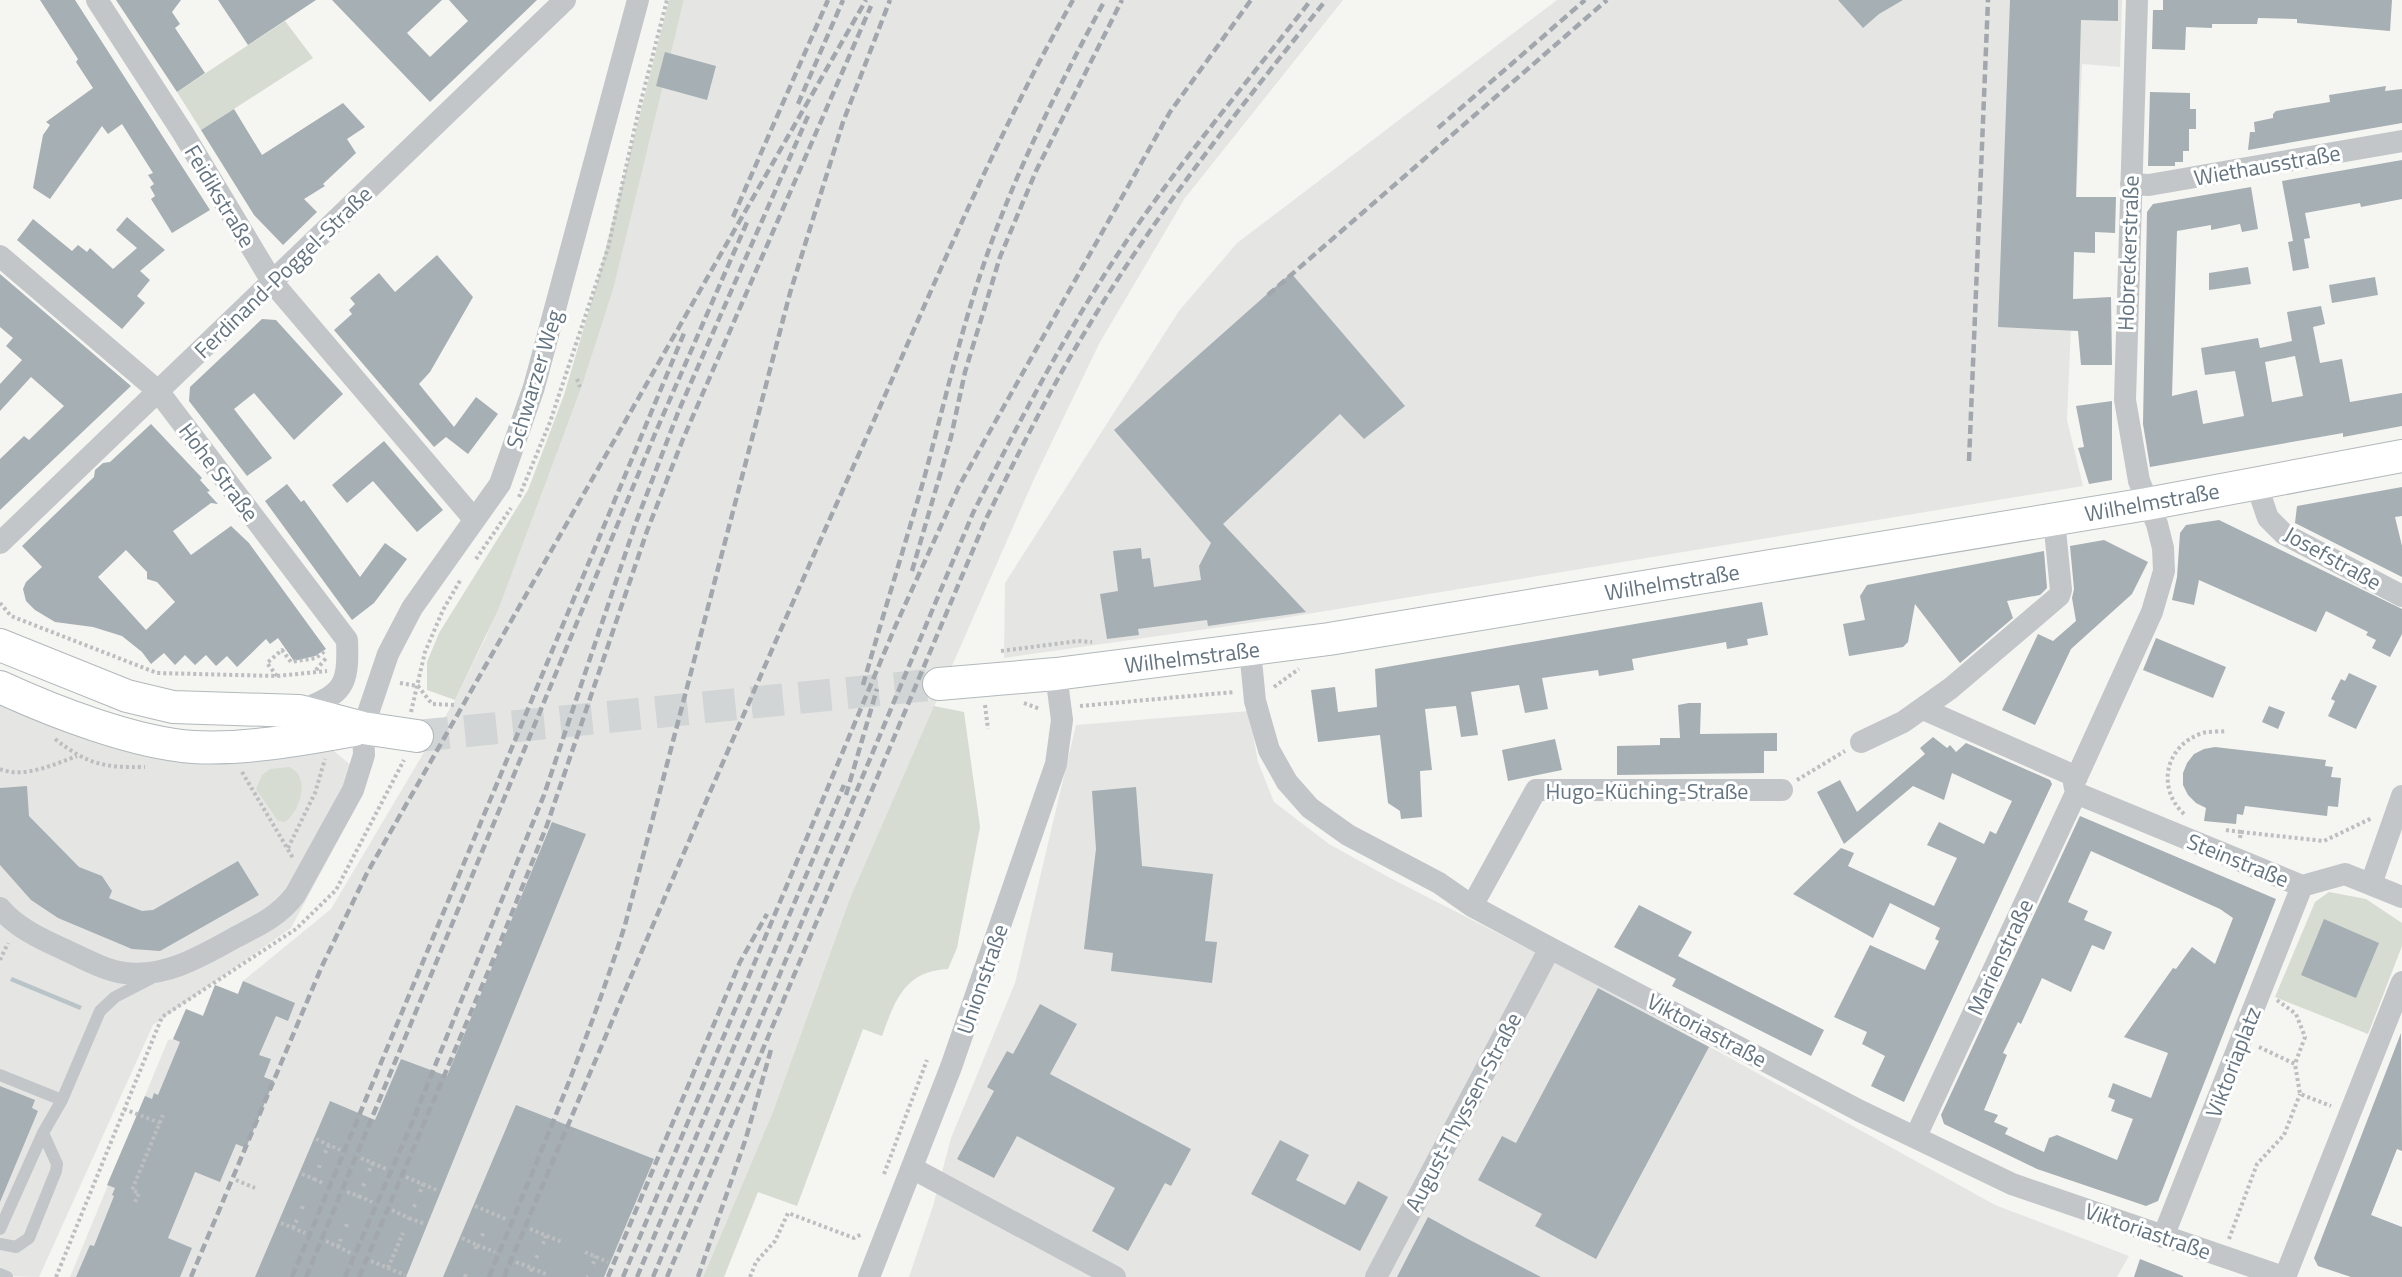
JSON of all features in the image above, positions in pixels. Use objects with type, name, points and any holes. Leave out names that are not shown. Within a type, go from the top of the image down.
[{"type":"main road","name":"Wilhelmstraße","points":[[939,684],[1056,674],[1250,650],[2054,520],[2402,456]]},
{"type":"main road","points":[[0,645],[127,696],[173,707],[299,711],[363,728],[411,747]]},
{"type":"main road","points":[[0,687],[121,733],[192,747],[290,741],[363,728]]},
{"type":"street","name":"Feidikstraße","points":[[97,0],[172,116],[273,283],[474,519]]},
{"type":"street","name":"Ferdinand-Poggel-Straße","points":[[0,543],[565,0]]},
{"type":"street","name":"Schwarzer Weg","points":[[0,908],[37,937],[102,966],[124,973],[152,972],[178,966],[278,914],[305,880],[352,790],[364,755],[363,728],[388,654],[412,608],[500,484],[526,412],[638,0]]},
{"type":"street","name":"Hobreckerstraße","points":[[2137,0],[2125,400],[2139,481],[2147,504]]},
{"type":"street","name":"Wiethausstraße","points":[[2131,184],[2149,185],[2402,141]]},
{"type":"street","name":"Hohe Straße","points":[[0,256],[158,391],[347,640],[348,673]]},
{"type":"street","name":"Josefstraße","points":[[2256,483],[2268,518],[2284,534],[2402,596]]},
{"type":"street","name":"Marienstraße","points":[[1916,1136],[2077,785],[2148,622],[2164,571],[2163,548],[2157,524],[2147,504]]},
{"type":"street","points":[[1861,742],[1923,709],[2059,596],[2061,590],[2054,520]]},
{"type":"street","name":"Viktoriastraße","points":[[1250,650],[1255,701],[1269,750],[1287,782],[1310,808],[1348,835],[1439,883],[1472,906],[1860,1111],[2012,1184],[2223,1257],[2254,1272],[2284,1277]]},
{"type":"street","points":[[299,711],[324,701],[340,688],[348,673]]},
{"type":"street","name":"Unionstraße","points":[[869,1277],[951,1066],[1056,764],[1062,720],[1056,674]]},
{"type":"street","points":[[1923,709],[2077,785]]},
{"type":"street","name":"Steinstraße","points":[[2077,785],[2236,859],[2302,886],[2345,874],[2402,897]]},
{"type":"street","name":"Hugo-Küching-Straße","points":[[1472,906],[1536,790],[1782,790]]},
{"type":"street","points":[[2371,884],[2400,800]]},
{"type":"street","name":"Viktoriaplatz","points":[[2163,1237],[2302,886]]},
{"type":"street","name":"August-Thyssen-Straße","points":[[1376,1277],[1550,948]]},
{"type":"street","points":[[2284,1277],[2402,982]]},
{"type":"street","points":[[912,1168],[1115,1277]]},
{"type":"lane","points":[[0,1229],[43,1133],[62,1100],[100,1011],[115,997],[178,966]]},
{"type":"lane","points":[[0,1075],[62,1100]]},
{"type":"lane","points":[[0,1244],[16,1247],[28,1238],[56,1172],[57,1164],[43,1133]]},
{"type":"lane","points":[[0,1274],[7,1277]]},
{"type":"path","points":[[577,380],[580,387]]},
{"type":"path","points":[[0,603],[11,616],[157,673],[277,676],[315,670],[348,673]]},
{"type":"path","points":[[277,676],[267,663],[282,650],[291,662],[316,658],[327,650],[330,654],[315,670]]},
{"type":"path","points":[[380,680],[418,686],[432,704],[454,705]]},
{"type":"path","points":[[2191,820],[2173,802],[2167,788],[2166,777],[2169,764],[2175,751],[2187,741],[2203,732],[2226,731]]},
{"type":"path","points":[[1782,790],[1861,742]]},
{"type":"path","points":[[226,746],[305,880]]},
{"type":"path","points":[[58,1276],[162,1017],[296,929],[336,890],[411,747]]},
{"type":"path","points":[[0,769],[7,772],[43,768],[77,756]]},
{"type":"path","points":[[288,848],[315,793],[326,758]]},
{"type":"path","points":[[2224,830],[2324,841],[2400,800]]},
{"type":"path","points":[[2236,859],[2241,832]]},
{"type":"path","points":[[2223,1257],[2257,1164],[2284,1136],[2300,1094],[2295,1064],[2305,1037],[2296,1014],[2260,992]]},
{"type":"path","points":[[2242,1040],[2295,1064]]},
{"type":"path","points":[[882,1180],[927,1060]]},
{"type":"path","points":[[2300,1094],[2350,1113]]},
{"type":"path","points":[[124,1108],[160,1124]]},
{"type":"path","points":[[135,1202],[139,1193],[132,1190],[163,1115]]},
{"type":"path","points":[[316,1139],[340,1150]]},
{"type":"path","points":[[325,1153],[328,1145]]},
{"type":"path","points":[[361,1158],[386,1169]]},
{"type":"path","points":[[369,1171],[373,1163]]},
{"type":"path","points":[[302,1174],[313,1181],[325,1184]]},
{"type":"path","points":[[406,1177],[440,1191]]},
{"type":"path","points":[[236,1180],[255,1188]]},
{"type":"path","points":[[420,1192],[423,1184]]},
{"type":"path","points":[[346,1192],[358,1199],[372,1202]]},
{"type":"path","points":[[475,1206],[508,1220]]},
{"type":"path","points":[[392,1210],[408,1220],[425,1224]]},
{"type":"path","points":[[489,1221],[492,1213]]},
{"type":"path","points":[[750,1277],[756,1262],[775,1241],[788,1213],[854,1238],[861,1235],[866,1224]]},
{"type":"path","points":[[293,1228],[297,1220]]},
{"type":"path","points":[[281,1223],[305,1233]]},
{"type":"path","points":[[530,1229],[562,1242]]},
{"type":"path","points":[[388,1268],[403,1233]]},
{"type":"path","points":[[543,1244],[546,1236]]},
{"type":"path","points":[[462,1238],[495,1252]]},
{"type":"path","points":[[338,1247],[341,1239]]},
{"type":"path","points":[[326,1241],[351,1253]]},
{"type":"path","points":[[775,1241],[780,1244]]},
{"type":"path","points":[[475,1251],[477,1245]]},
{"type":"path","points":[[585,1252],[608,1262]]},
{"type":"path","points":[[593,1264],[596,1256]]},
{"type":"path","points":[[371,1261],[405,1275]]},
{"type":"path","points":[[516,1262],[548,1275]]},
{"type":"path","points":[[530,1274],[532,1268]]},
{"type":"shaded area","points":[[669,0],[684,0],[614,286],[583,383],[498,610],[455,700],[427,690],[427,662],[439,633],[528,490],[564,395],[597,283]]},
{"type":"shaded area","points":[[684,0],[1343,0],[1185,198],[1099,344],[1034,479],[850,898],[772,1114],[703,1277],[70,1277],[168,1040],[174,1039],[186,1009],[203,1015],[215,985],[238,994],[243,981],[331,909],[455,700],[486,637],[583,383],[615,281]]},
{"type":"shaded area","points":[[1557,0],[2122,0],[2120,67],[2082,64],[2067,420],[2083,486],[1277,619],[1004,658],[1005,583],[1179,311],[1237,243]]},
{"type":"shaded area","points":[[285,21],[313,58],[201,130],[177,92]]},
{"type":"shaded area","points":[[0,704],[42,722],[328,746],[353,767],[355,809],[291,928],[153,1025],[39,1277],[0,1276]]},
{"type":"shaded area","points":[[934,706],[964,712],[980,827],[957,948],[948,969],[921,975],[904,990],[897,1000],[882,1036],[863,1029],[797,1206],[758,1192],[724,1277],[703,1277],[772,1114],[850,898]]},
{"type":"shaded area","points":[[1249,711],[1258,762],[1274,802],[1329,844],[1392,879],[1584,977],[1995,1205],[2129,1256],[2117,1277],[909,1277],[933,1206],[951,1138],[1015,983],[1076,725]]},
{"type":"shaded area","points":[[289,767],[296,771],[302,785],[299,802],[291,817],[285,822],[278,821],[256,789],[262,775],[270,769]]},
{"type":"shaded area","points":[[2329,892],[2366,899],[2402,923],[2402,946],[2368,1034],[2275,997],[2315,902]]},
{"type":"shaded area","points":[[12,977],[82,1006],[80,1010],[10,981]]},
{"type":"building","points":[[40,0],[75,0],[210,210],[172,233],[151,199],[155,196],[150,187],[154,184],[148,175],[153,173],[122,124],[108,134],[102,126],[50,199],[33,188],[43,135],[50,125],[46,122],[93,88],[76,62],[78,59]]},
{"type":"building","points":[[116,0],[181,0],[172,12],[180,24],[175,28],[205,73],[177,92]]},
{"type":"building","points":[[218,0],[316,0],[248,45]]},
{"type":"building","points":[[332,0],[442,0],[407,33],[430,57],[468,21],[449,0],[537,0],[430,102]]},
{"type":"building","points":[[1838,0],[1903,0],[1879,14],[1863,28]]},
{"type":"building","points":[[2010,0],[2118,0],[2118,21],[2081,20],[2076,197],[2116,197],[2115,233],[2095,232],[2095,253],[2074,252],[2073,299],[2111,297],[2112,365],[2081,365],[2078,331],[1998,327]]},
{"type":"building","points":[[2163,0],[2392,0],[2390,31],[2297,23],[2297,19],[2258,18],[2257,24],[2212,24],[2212,28],[2186,27],[2185,50],[2152,49],[2153,10],[2163,10]]},
{"type":"building","points":[[665,52],[716,66],[707,100],[656,86]]},
{"type":"building","points":[[2386,86],[2385,91],[2402,89],[2402,123],[2248,150],[2250,132],[2255,132],[2254,122],[2273,118],[2276,111],[2330,102],[2329,95]]},
{"type":"building","points":[[2150,92],[2190,93],[2190,109],[2196,109],[2196,129],[2189,129],[2189,151],[2183,151],[2183,162],[2175,162],[2175,166],[2148,166]]},
{"type":"building","points":[[343,103],[365,127],[347,139],[356,153],[323,184],[325,186],[304,199],[317,212],[283,245],[254,215],[201,130],[234,109],[262,155]]},
{"type":"building","points":[[2402,160],[2402,199],[2361,207],[2360,203],[2305,213],[2310,238],[2304,239],[2309,268],[2293,271],[2288,242],[2293,241],[2282,181]]},
{"type":"building","points":[[2251,187],[2258,229],[2242,232],[2240,224],[2211,230],[2211,225],[2177,231],[2172,396],[2197,390],[2203,424],[2244,416],[2235,371],[2205,375],[2201,348],[2258,338],[2260,348],[2292,341],[2287,312],[2321,306],[2325,324],[2313,327],[2320,363],[2342,359],[2350,402],[2402,393],[2402,426],[2343,437],[2343,433],[2150,467],[2143,424],[2147,212],[2153,204]],"holes":[[[2295,356],[2303,396],[2272,402],[2265,362]]]},
{"type":"building","points":[[127,217],[165,250],[140,271],[150,280],[137,296],[145,303],[122,329],[17,240],[33,219],[72,251],[78,245],[87,252],[90,248],[113,269],[137,248],[116,230]]},
{"type":"building","points":[[437,255],[473,297],[430,372],[419,384],[454,427],[476,397],[498,414],[468,454],[446,437],[434,447],[334,330],[352,314],[349,310],[355,304],[350,298],[379,273],[395,292]]},
{"type":"building","points":[[2248,267],[2251,284],[2209,290],[2209,273]]},
{"type":"building","points":[[1291,273],[1405,406],[1364,439],[1340,414],[1223,524],[1306,612],[1208,626],[1207,620],[1138,629],[1139,635],[1107,639],[1100,594],[1118,591],[1113,551],[1141,548],[1142,559],[1150,558],[1154,587],[1201,580],[1199,566],[1211,543],[1114,430]]},
{"type":"building","points":[[0,274],[131,386],[0,510],[0,459],[24,436],[29,440],[64,406],[31,377],[0,411],[0,384],[22,360],[6,346],[13,338],[0,327]]},
{"type":"building","points":[[2375,277],[2378,295],[2332,303],[2329,285]]},
{"type":"building","points":[[262,319],[276,320],[343,394],[294,440],[254,393],[234,409],[272,458],[247,476],[189,401],[190,387]]},
{"type":"building","points":[[2112,401],[2112,480],[2089,484],[2078,448],[2084,447],[2076,406]]},
{"type":"building","points":[[151,424],[202,478],[200,480],[210,491],[207,492],[218,504],[211,503],[173,531],[191,555],[231,526],[249,543],[326,649],[315,656],[294,661],[278,638],[270,644],[266,639],[237,667],[227,656],[216,666],[206,655],[195,665],[185,655],[175,665],[164,653],[151,664],[142,652],[122,636],[93,627],[55,622],[35,610],[26,601],[23,589],[26,582],[42,567],[22,546],[94,477],[95,470],[103,463],[110,462]],"holes":[[[126,550],[147,572],[147,579],[157,582],[175,602],[146,630],[98,577]]]},
{"type":"building","points":[[384,441],[443,510],[417,532],[373,481],[347,503],[332,485]]},
{"type":"building","points":[[287,484],[301,502],[304,500],[360,577],[385,543],[407,559],[374,603],[352,620],[265,501]]},
{"type":"building","points":[[2402,487],[2402,516],[2395,517],[2402,546],[2402,577],[2295,523],[2297,506]]},
{"type":"building","points":[[2219,520],[2402,609],[2402,634],[2390,657],[2372,648],[2376,640],[2366,635],[2368,632],[2326,611],[2316,632],[2199,580],[2194,605],[2172,600],[2177,577],[2180,533],[2186,525]]},
{"type":"building","points":[[2104,540],[2148,562],[2132,594],[2071,649],[2035,725],[2002,710],[2038,634],[2053,641],[2076,621],[2072,598],[2074,589],[2070,546]]},
{"type":"building","points":[[2044,551],[2047,588],[2040,595],[2007,601],[2013,618],[1960,663],[1915,604],[1908,642],[1903,647],[1849,656],[1843,624],[1865,620],[1860,596],[1867,585]]},
{"type":"building","points":[[1762,602],[1768,635],[1747,639],[1748,645],[1727,649],[1726,642],[1632,659],[1634,670],[1599,676],[1598,670],[1542,678],[1548,709],[1525,713],[1519,685],[1471,692],[1478,735],[1461,737],[1456,706],[1425,709],[1432,770],[1420,771],[1422,817],[1401,819],[1400,811],[1388,803],[1380,735],[1318,742],[1311,690],[1335,687],[1338,712],[1377,707],[1375,669]]},
{"type":"building","points":[[2156,638],[2226,667],[2213,698],[2143,670]]},
{"type":"building","points":[[2349,673],[2377,686],[2356,729],[2328,716],[2335,701],[2331,699],[2341,679],[2345,681]]},
{"type":"building","points":[[1701,703],[1700,734],[1777,733],[1777,751],[1764,751],[1764,773],[1617,775],[1617,746],[1660,745],[1660,738],[1680,738],[1678,705]]},
{"type":"building","points":[[2269,706],[2285,712],[2278,729],[2262,722]]},
{"type":"building","points":[[1933,737],[1947,748],[1950,745],[1956,752],[1966,743],[2050,780],[2052,784],[1904,1102],[1871,1086],[1885,1056],[1862,1044],[1867,1032],[1834,1017],[1870,945],[1925,970],[1939,941],[1935,939],[1940,928],[1890,903],[1873,938],[1793,894],[1841,848],[1854,853],[1848,866],[1934,906],[1957,858],[1927,845],[1939,822],[1984,844],[1990,831],[1996,834],[2012,801],[1952,773],[1944,800],[1913,786],[1844,844],[1817,792],[1840,780],[1857,812],[1925,754],[1920,748]]},
{"type":"building","points":[[1555,739],[1562,770],[1508,781],[1502,750]]},
{"type":"building","points":[[2215,747],[2326,760],[2325,766],[2333,767],[2331,777],[2341,778],[2338,807],[2328,806],[2327,816],[2245,806],[2243,815],[2237,814],[2236,824],[2204,821],[2206,808],[2196,803],[2188,795],[2183,785],[2183,773],[2194,754]]},
{"type":"building","points":[[27,786],[29,816],[79,867],[102,876],[112,891],[109,898],[142,911],[153,910],[238,861],[259,895],[160,951],[132,949],[58,918],[31,900],[0,865],[0,788]]},
{"type":"building","points":[[1136,787],[1142,866],[1213,874],[1205,941],[1217,942],[1212,983],[1111,971],[1113,953],[1084,949],[1096,849],[1092,791]]},
{"type":"building","points":[[2080,816],[2276,899],[2158,1201],[2146,1206],[2037,1169],[1944,1124],[1941,1115]],"holes":[[[2091,851],[2220,909],[2233,918],[2215,964],[2192,947],[2176,969],[2173,968],[2124,1037],[2168,1053],[2151,1098],[2113,1083],[2108,1097],[2115,1100],[2111,1111],[2133,1119],[2117,1160],[2057,1135],[2049,1138],[2044,1152],[2005,1134],[2008,1128],[1994,1122],[1998,1115],[1984,1110],[2007,1055],[2003,1053],[2018,1022],[2021,1024],[2042,978],[2071,992],[2092,945],[2104,950],[2112,932],[2084,920],[2088,911],[2068,902]]]},
{"type":"building","points":[[552,822],[586,834],[406,1277],[255,1277],[330,1101],[375,1120],[401,1059],[447,1076]]},
{"type":"building","points":[[1639,905],[1692,932],[1678,956],[1824,1030],[1811,1056],[1672,986],[1676,979],[1614,947]]},
{"type":"building","points":[[2324,919],[2379,943],[2356,998],[2301,975]]},
{"type":"building","points":[[243,981],[295,1003],[288,1021],[276,1016],[259,1055],[271,1059],[264,1077],[274,1081],[246,1148],[236,1144],[220,1182],[195,1172],[168,1238],[192,1248],[180,1277],[76,1277],[90,1245],[94,1246],[114,1196],[112,1195],[115,1188],[107,1185],[145,1096],[152,1099],[154,1093],[158,1095],[180,1042],[173,1039],[186,1009],[203,1016],[215,985],[238,994]]},
{"type":"building","points":[[1598,988],[1709,1047],[1596,1259],[1535,1226],[1542,1214],[1478,1180],[1502,1136],[1516,1143]]},
{"type":"building","points":[[1040,1004],[1077,1024],[1050,1074],[1191,1149],[1171,1186],[1165,1183],[1128,1251],[1092,1231],[1115,1188],[1017,1136],[994,1178],[957,1159],[994,1091],[987,1087],[1007,1051],[1013,1054]]},
{"type":"building","points":[[2401,1033],[2402,1151],[2397,1149],[2371,1215],[2402,1227],[2402,1277],[2351,1277],[2318,1266],[2314,1258]]},
{"type":"building","points":[[0,1086],[35,1100],[32,1108],[38,1111],[0,1202]]},
{"type":"building","points":[[516,1105],[654,1159],[604,1277],[443,1277]]},
{"type":"building","points":[[1280,1140],[1309,1155],[1296,1180],[1345,1205],[1358,1181],[1388,1197],[1360,1251],[1251,1194]]},
{"type":"building","points":[[1428,1217],[1466,1238],[1541,1277],[1397,1277]]},
{"type":"building","points":[[2140,1259],[2183,1276],[2183,1277],[2134,1277]]},
{"type":"tunnel","points":[[417,736],[939,684]]},
{"type":"railway","points":[[733,217],[828,0]]},
{"type":"railway","points":[[798,104],[843,0]]},
{"type":"railway","points":[[191,1277],[322,966],[367,873],[866,0]]},
{"type":"railway","points":[[489,1277],[578,1059],[625,925],[790,293],[843,122],[890,0]]},
{"type":"railway","points":[[504,1277],[726,756],[938,276],[1015,109],[1073,0]]},
{"type":"railway","points":[[863,685],[925,475],[962,335],[988,252],[1013,187],[1042,124],[1105,0]]},
{"type":"railway","points":[[912,571],[951,437],[965,372],[1000,257],[1036,171],[1122,0]]},
{"type":"railway","points":[[623,1277],[895,627],[959,486],[1170,112],[1251,0]]},
{"type":"railway","points":[[653,1277],[973,513],[993,473],[1035,393],[1103,276],[1192,151],[1311,0]]},
{"type":"railway","points":[[667,1277],[986,519],[1035,422],[1088,327],[1142,242],[1232,119],[1326,0]]},
{"type":"railway","points":[[1438,128],[1585,0]]},
{"type":"railway","points":[[1268,295],[1607,0]]},
{"type":"railway","points":[[1969,461],[1988,0]]},
{"type":"railway","points":[[359,1277],[496,953],[547,825],[647,531],[683,439],[871,6]]},
{"type":"railway","points":[[345,1277],[412,1123],[544,795],[635,525],[679,410],[808,116]]},
{"type":"railway","points":[[306,1277],[657,429],[748,220]]},
{"type":"railway","points":[[292,1277],[685,331]]},
{"type":"railway","points":[[846,795],[877,689]]},
{"type":"railway","points":[[637,1277],[844,785]]},
{"type":"railway","points":[[608,1277],[740,962],[767,914]]},
{"type":"railway","points":[[698,1277],[746,1138],[772,1046]]}]
